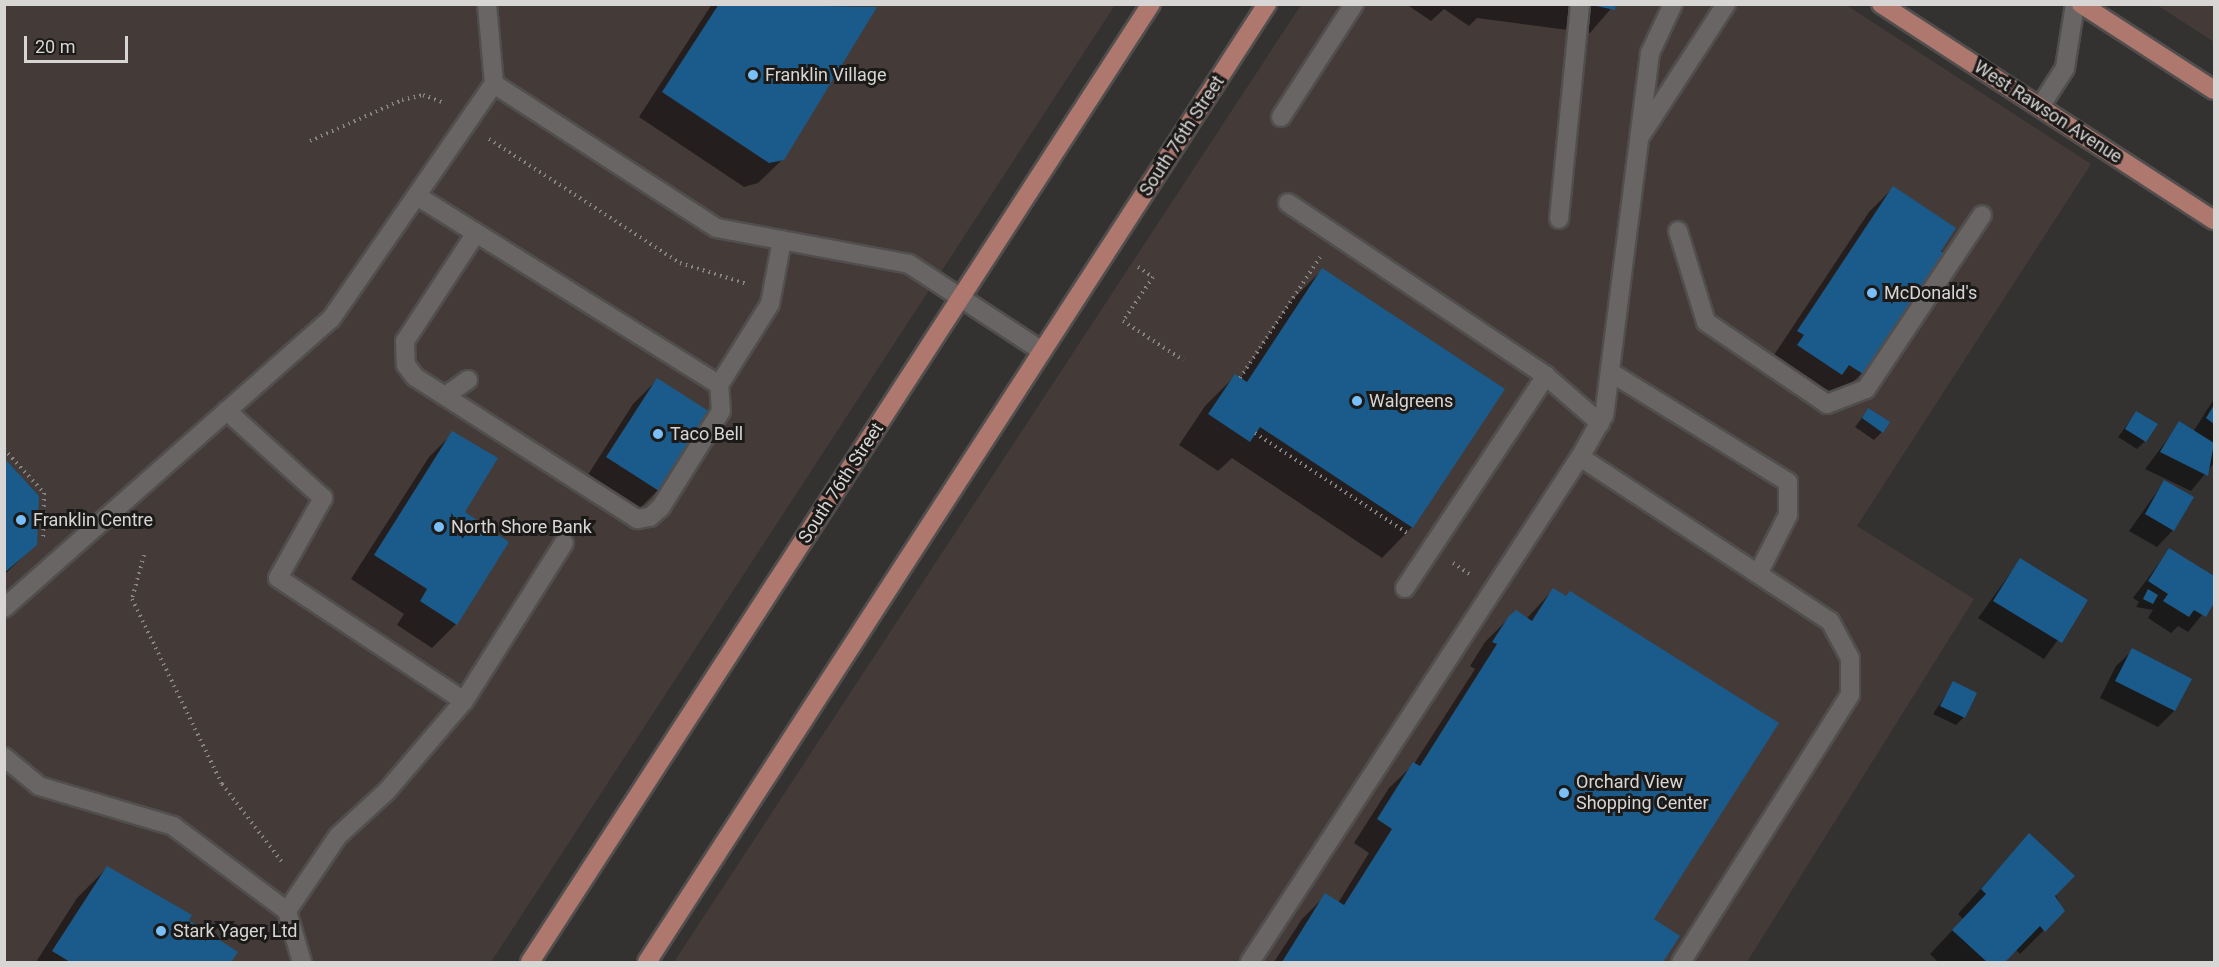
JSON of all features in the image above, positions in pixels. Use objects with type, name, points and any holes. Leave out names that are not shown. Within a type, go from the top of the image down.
[{"type":"main road","name":"South 76th Street","points":[[530,963],[1151,4]]},
{"type":"main road","name":"South 76th Street","points":[[647,963],[1267,4]]},
{"type":"main road","name":"West Rawson Avenue","points":[[1881,4],[2214,220]]},
{"type":"main road","points":[[2081,4],[2214,90]]},
{"type":"lane","points":[[4,608],[331,319],[494,84],[487,4]]},
{"type":"lane","points":[[1281,117],[1354,4]]},
{"type":"lane","points":[[1558,219],[1580,4]]},
{"type":"lane","points":[[1250,963],[1580,458],[1600,423],[1610,372],[1637,141],[1650,53],[1673,4]]},
{"type":"lane","points":[[1637,141],[1726,4]]},
{"type":"lane","points":[[2040,107],[2065,68],[2075,4]]},
{"type":"lane","points":[[494,84],[717,228],[909,264],[1042,351]]},
{"type":"lane","points":[[417,196],[719,385]]},
{"type":"lane","points":[[1288,203],[1546,376],[1600,423]]},
{"type":"lane","points":[[1678,231],[1706,322],[1827,404],[1866,389],[1982,215]]},
{"type":"lane","points":[[476,232],[402,354],[415,377],[637,519],[651,517],[661,507],[721,411],[719,385],[770,304],[782,240]]},
{"type":"lane","points":[[1610,372],[1788,482],[1788,515],[1758,574]]},
{"type":"lane","points":[[1405,588],[1546,376]]},
{"type":"lane","points":[[445,396],[468,380]]},
{"type":"lane","points":[[227,411],[323,498],[278,579],[464,701]]},
{"type":"lane","points":[[1580,458],[1830,621],[1850,658],[1850,695],[1681,963]]},
{"type":"lane","points":[[287,911],[338,836],[387,791],[464,701],[564,543]]},
{"type":"lane","points":[[4,757],[39,786],[173,826],[287,911],[302,963]]},
{"type":"path","points":[[310,141],[402,100],[423,95],[442,102]]},
{"type":"path","points":[[486,136],[680,262],[754,286]]},
{"type":"path","points":[[1240,378],[1335,234]]},
{"type":"path","points":[[1138,267],[1153,277],[1123,321],[1183,360]]},
{"type":"path","points":[[1255,433],[1494,590]]},
{"type":"path","points":[[4,449],[44,493],[42,574]]},
{"type":"path","points":[[144,555],[132,599],[222,784],[282,862]]},
{"type":"shaded area","points":[[5,5],[1115,5],[491,962],[5,962]]},
{"type":"shaded area","points":[[1301,5],[1846,5],[2091,164],[1857,526],[1974,599],[1747,962],[674,962]]},
{"type":"shaded area","points":[[2157,5],[2214,5],[2214,42]]},
{"type":"building","name":"Franklin Village","points":[[719,4],[877,7],[784,160],[769,163],[662,92]]},
{"type":"building","points":[[1587,4],[1616,4],[1615,10]]},
{"type":"building","name":"McDonald's","points":[[1893,186],[1956,228],[1941,251],[1948,256],[1893,339],[1888,336],[1863,374],[1849,365],[1842,375],[1797,345],[1804,335],[1797,331]]},
{"type":"building","name":"Walgreens","points":[[1322,268],[1505,389],[1413,528],[1260,427],[1250,442],[1208,414],[1235,374],[1247,382]]},
{"type":"building","name":"Taco Bell","points":[[657,378],[710,412],[659,491],[606,457]]},
{"type":"building","points":[[2214,405],[2214,424],[2206,418]]},
{"type":"building","points":[[1868,408],[1890,422],[1883,433],[1862,418]]},
{"type":"building","points":[[2136,411],[2158,424],[2146,442],[2125,429]]},
{"type":"building","points":[[2179,421],[2214,443],[2208,476],[2160,452]]},
{"type":"building","name":"North Shore Bank","points":[[452,431],[498,458],[465,512],[509,542],[457,625],[420,601],[427,589],[374,555]]},
{"type":"building","name":"Franklin Centre","points":[[4,458],[39,496],[37,545],[4,573]]},
{"type":"building","points":[[2164,480],[2194,497],[2174,531],[2145,514]]},
{"type":"building","points":[[2169,548],[2214,576],[2214,603],[2206,617],[2194,610],[2189,617],[2163,601],[2168,594],[2148,581]]},
{"type":"building","points":[[2020,558],[2088,600],[2062,643],[1993,601]]},
{"type":"building","name":"Orchard View Shopping Center","points":[[1553,588],[1566,596],[1570,591],[1779,723],[1654,919],[1680,936],[1663,962],[1282,962],[1325,893],[1344,905],[1392,829],[1377,819],[1413,762],[1420,766],[1497,644],[1492,642],[1509,616],[1516,610],[1532,621]]},
{"type":"building","points":[[2148,589],[2158,595],[2153,604],[2143,599]]},
{"type":"building","points":[[2132,648],[2192,679],[2175,711],[2115,681]]},
{"type":"building","points":[[1953,681],[1977,693],[1965,718],[1940,706]]},
{"type":"building","points":[[2029,833],[2075,876],[2055,896],[2065,911],[2045,932],[2040,926],[2005,962],[1987,962],[1952,930],[1986,894],[1981,889]]},
{"type":"building","points":[[107,866],[192,915],[189,920],[238,952],[231,962],[70,962],[52,951]]},
{"type":"place","name":"Franklin Village","points":[[753,75]]},
{"type":"place","name":"McDonald's","points":[[1872,293]]},
{"type":"place","name":"Walgreens","points":[[1357,401]]},
{"type":"place","name":"Taco Bell","points":[[658,434]]},
{"type":"place","name":"Franklin Centre","points":[[21,520]]},
{"type":"place","name":"North Shore Bank","points":[[439,527]]},
{"type":"place","name":"Orchard View Shopping Center","points":[[1564,793]]},
{"type":"place","name":"Stark Yager, Ltd","points":[[161,931]]}]
